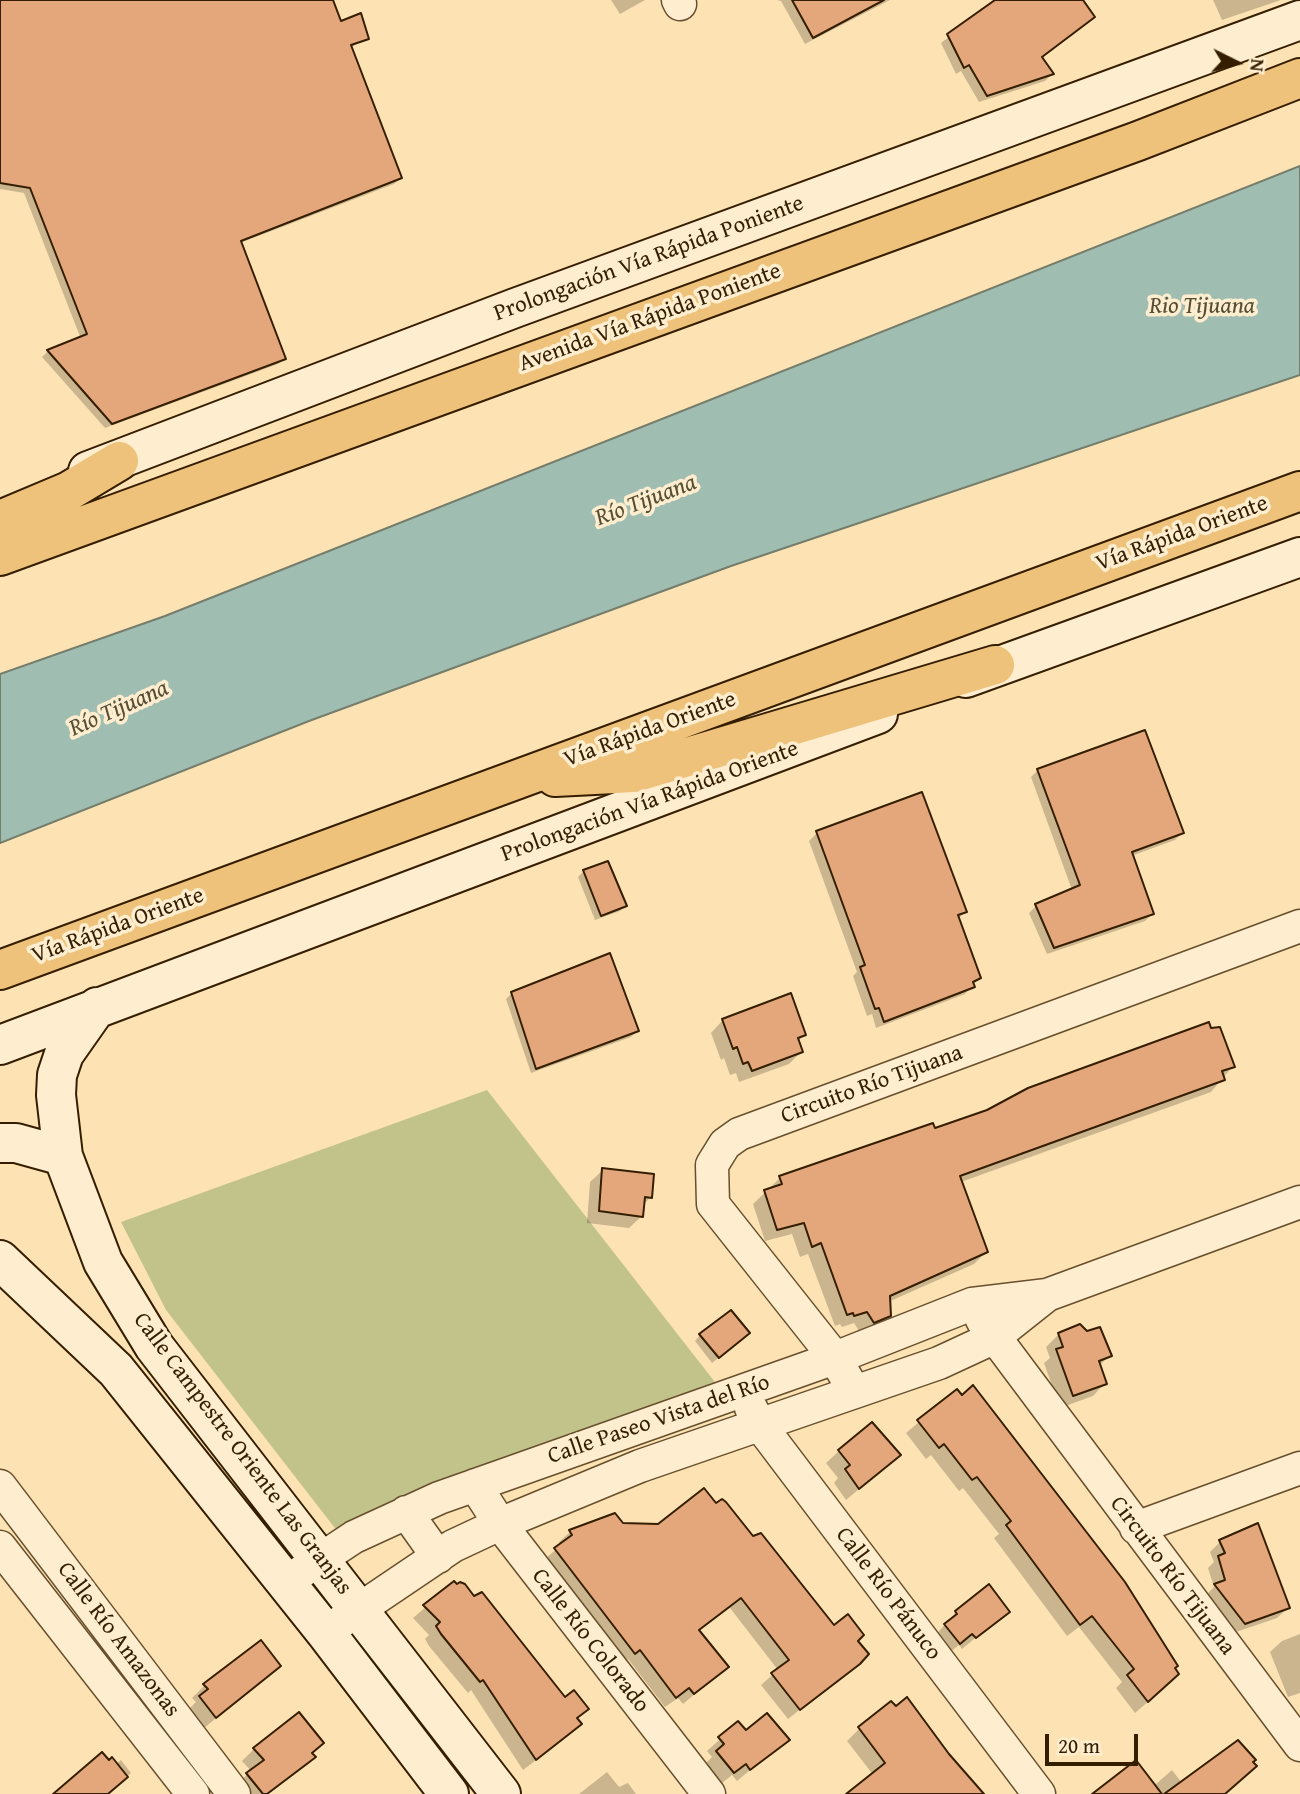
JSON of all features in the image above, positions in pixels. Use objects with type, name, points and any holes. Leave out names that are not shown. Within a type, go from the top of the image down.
[{"type":"highway","name":"Avenida Vía Rápida Poniente","points":[[0,556],[1138,141],[1300,78]]},
{"type":"highway","points":[[0,520],[69,491],[119,461]]},
{"type":"highway","name":"Vía Rápida Oriente","points":[[0,970],[1300,491]]},
{"type":"highway","points":[[518,778],[634,773],[995,666]]},
{"type":"main road","name":"Prolongación Vía Rápida Poniente","points":[[0,501],[119,461],[515,308],[1300,20]]},
{"type":"main road","name":"Prolongación Vía Rápida Oriente","points":[[0,1045],[804,745],[995,666],[1300,557]]},
{"type":"main road","name":"Calle Campestre Oriente Las Granjas","points":[[97,1007],[64,1054],[57,1075],[57,1125],[63,1156],[103,1262],[154,1346],[501,1794]]},
{"type":"main road","points":[[0,1143],[16,1143],[63,1156]]},
{"type":"main road","name":"Calle Campestre Oriente Las Granjas","points":[[0,1260],[116,1370],[286,1582],[449,1794]]},
{"type":"street","name":"Circuito Río Tijuana","points":[[854,1391],[835,1358],[713,1204],[712,1165],[725,1144],[739,1134],[1300,926]]},
{"type":"street","name":"Calle Paseo Vista del Río","points":[[286,1582],[354,1537],[406,1512],[475,1485],[835,1358],[972,1304],[1047,1295],[1300,1202]]},
{"type":"street","name":"Calle Paseo Vista del Río","points":[[326,1633],[359,1608],[438,1557],[500,1524],[640,1466],[939,1363],[993,1338],[1047,1295]]},
{"type":"street","name":"Circuito Río Tijuana","points":[[972,1304],[993,1338],[1298,1739]]},
{"type":"street","name":"Calle Río Pánuco","points":[[742,1391],[760,1425],[1040,1794]]},
{"type":"street","points":[[1136,1528],[1300,1468]]},
{"type":"street","name":"Calle Río Colorado","points":[[475,1485],[500,1524],[709,1794]]},
{"type":"street","name":"Calle Río Amazonas","points":[[0,1486],[234,1794]]},
{"type":"street","points":[[406,1512],[438,1557]]},
{"type":"street","name":"Calle Río Amazonas","points":[[0,1547],[193,1794]]},
{"type":"street","points":[[119,1696],[145,1675]]},
{"type":"green space","points":[[487,1090],[718,1386],[341,1536],[166,1310],[121,1222]]},
{"type":"water","name":"Rio Tijuana","points":[[1300,166],[1300,375],[731,566],[309,721],[0,843],[0,674],[165,616]]},
{"type":"building","points":[[0,0],[333,0],[341,21],[361,13],[369,39],[351,45],[402,178],[241,241],[286,359],[112,424],[47,350],[87,334],[30,188],[0,183]]},
{"type":"building","points":[[792,0],[884,0],[813,38]]},
{"type":"building","points":[[995,0],[1083,0],[1095,17],[1042,57],[1054,74],[987,96],[969,65],[964,68],[947,34]]},
{"type":"building","points":[[1145,730],[1184,833],[1132,852],[1154,914],[1054,948],[1035,904],[1080,885],[1037,769]]},
{"type":"building","points":[[922,792],[967,912],[958,915],[981,978],[973,982],[975,987],[884,1022],[879,1008],[875,1009],[860,967],[865,965],[816,831]]},
{"type":"building","points":[[608,861],[627,906],[601,916],[583,870]]},
{"type":"building","points":[[610,953],[639,1031],[536,1069],[511,992]]},
{"type":"building","points":[[791,993],[806,1035],[798,1038],[803,1052],[752,1071],[748,1062],[743,1064],[737,1047],[733,1049],[722,1019]]},
{"type":"building","points":[[1209,1022],[1211,1028],[1220,1027],[1235,1067],[1222,1071],[1225,1080],[960,1176],[988,1252],[890,1296],[891,1316],[874,1323],[867,1312],[847,1315],[821,1243],[812,1247],[804,1223],[777,1230],[764,1190],[782,1184],[779,1176],[933,1123],[935,1128],[987,1110],[1028,1088]]},
{"type":"building","points":[[602,1168],[654,1174],[652,1198],[645,1197],[643,1217],[599,1211]]},
{"type":"building","points":[[731,1310],[750,1333],[719,1358],[699,1334]]},
{"type":"building","points":[[1080,1324],[1087,1331],[1100,1327],[1112,1356],[1099,1361],[1107,1384],[1073,1396],[1056,1349],[1063,1347],[1058,1333]]},
{"type":"building","points":[[973,1385],[1125,1582],[1178,1666],[1175,1668],[1179,1674],[1148,1702],[1127,1675],[1134,1669],[1092,1616],[1080,1625],[1006,1525],[1011,1521],[977,1477],[972,1480],[944,1444],[939,1448],[917,1420],[957,1389],[962,1395]]},
{"type":"building","points":[[872,1422],[901,1455],[859,1489],[845,1469],[850,1465],[838,1450]]},
{"type":"building","points":[[704,1488],[716,1503],[722,1499],[726,1502],[753,1536],[761,1533],[834,1625],[848,1614],[864,1635],[858,1641],[869,1654],[800,1710],[771,1673],[789,1660],[741,1598],[699,1630],[729,1667],[694,1694],[689,1688],[676,1698],[640,1650],[635,1654],[554,1548],[572,1535],[569,1530],[615,1513],[623,1523],[658,1524]]},
{"type":"building","points":[[1258,1523],[1290,1608],[1245,1624],[1214,1584],[1225,1580],[1218,1556],[1225,1553],[1219,1540]]},
{"type":"building","points":[[454,1581],[457,1584],[465,1584],[474,1596],[482,1592],[565,1697],[574,1690],[589,1709],[577,1718],[582,1724],[536,1760],[483,1680],[480,1682],[441,1634],[436,1626],[440,1622],[423,1605]]},
{"type":"building","points":[[989,1584],[1010,1612],[976,1638],[972,1634],[960,1644],[944,1624],[957,1614],[955,1611]]},
{"type":"building","points":[[261,1640],[281,1666],[216,1718],[199,1696],[208,1689],[203,1684]]},
{"type":"building","points":[[907,1697],[949,1754],[984,1794],[846,1794],[885,1763],[858,1727],[891,1701],[896,1706]]},
{"type":"building","points":[[299,1712],[324,1743],[312,1753],[316,1757],[267,1794],[263,1794],[246,1773],[264,1760],[253,1748]]},
{"type":"building","points":[[767,1713],[790,1740],[750,1770],[746,1764],[734,1773],[716,1751],[724,1744],[718,1737],[738,1721],[746,1730]]},
{"type":"building","points":[[1238,1740],[1256,1760],[1253,1762],[1257,1766],[1225,1794],[1164,1794]]},
{"type":"building","points":[[102,1752],[109,1760],[112,1757],[128,1777],[108,1794],[53,1794]]},
{"type":"building","points":[[1136,1760],[1162,1794],[1092,1794]]},
{"type":"water label","name":"Río Tijuana","points":[[646,501]]},
{"type":"water label","name":"Río Tijuana","points":[[119,709]]}]
